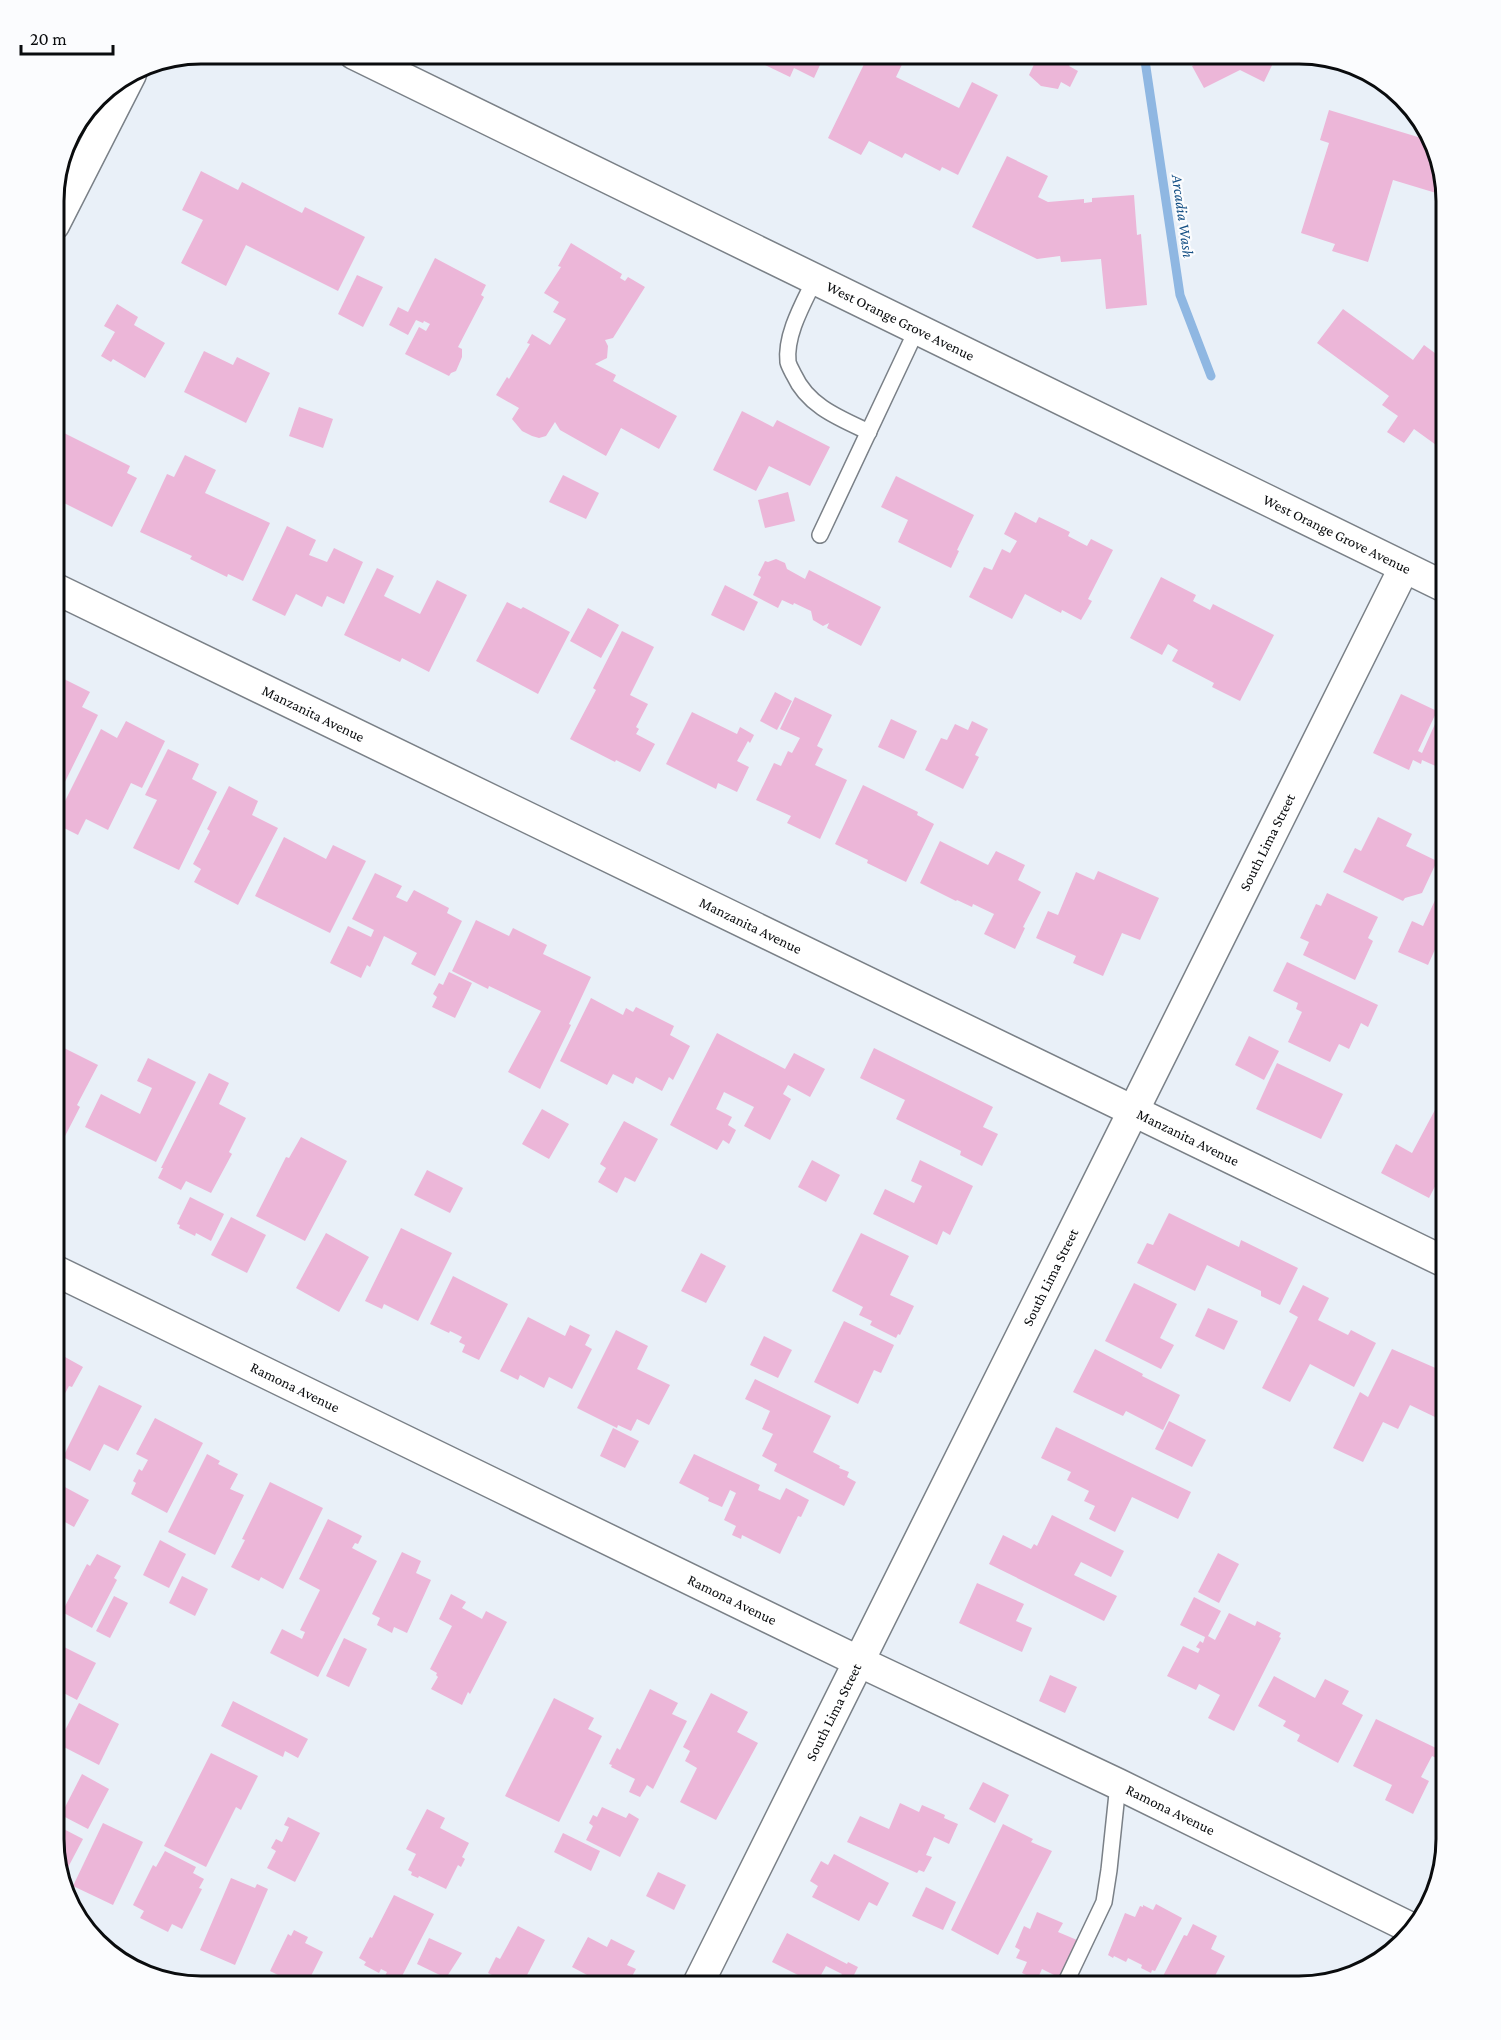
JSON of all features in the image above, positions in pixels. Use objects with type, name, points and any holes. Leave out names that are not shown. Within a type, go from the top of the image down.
[{"type":"street","name":"West Orange Grove Avenue","points":[[377,65],[1436,583]]},
{"type":"street","points":[[65,203],[122,91]]},
{"type":"street","name":"South Lima Street","points":[[702,1975],[1404,568]]},
{"type":"street","name":"Manzanita Avenue","points":[[65,593],[1436,1258]]},
{"type":"street","name":"Ramona Avenue","points":[[64,1275],[1405,1925]]},
{"type":"lane","points":[[815,279],[790,339],[788,364],[801,389],[828,413],[869,432]]},
{"type":"lane","points":[[820,535],[917,329]]},
{"type":"lane","points":[[1069,1976],[1104,1902],[1118,1784]]},
{"type":"building","points":[[765,65],[820,65],[814,78],[794,68],[790,77]]},
{"type":"building","points":[[864,65],[902,65],[896,77],[959,108],[972,82],[998,95],[958,175],[942,167],[940,171],[905,153],[902,158],[869,141],[861,155],[828,138]]},
{"type":"building","points":[[1034,65],[1069,65],[1078,71],[1070,87],[1061,82],[1058,89],[1041,86],[1029,75]]},
{"type":"building","points":[[1272,65],[1264,82],[1240,70],[1204,88],[1192,66]]},
{"type":"building","points":[[1329,110],[1420,138],[1426,149],[1432,166],[1435,193],[1393,180],[1368,262],[1332,251],[1335,244],[1301,233],[1329,143],[1320,140]]},
{"type":"building","points":[[1007,156],[1048,176],[1038,197],[1048,202],[1084,199],[1084,203],[1092,202],[1092,198],[1134,195],[1137,235],[1141,234],[1147,305],[1106,309],[1101,259],[1061,262],[1060,256],[1037,259],[972,227]]},
{"type":"building","points":[[201,171],[238,190],[242,182],[302,213],[305,207],[365,237],[338,291],[246,245],[226,286],[181,263],[203,220],[182,210]]},
{"type":"building","points":[[571,243],[622,274],[620,278],[625,281],[628,277],[645,287],[613,338],[605,340],[608,346],[607,358],[595,364],[616,375],[613,381],[677,416],[659,449],[621,428],[606,456],[560,430],[555,422],[546,436],[539,438],[532,436],[522,431],[512,419],[519,408],[496,395],[507,377],[509,379],[530,344],[527,343],[532,334],[550,345],[566,319],[553,312],[559,302],[544,293],[561,267],[558,266]]},
{"type":"building","points":[[435,258],[486,285],[481,295],[484,297],[458,347],[462,349],[462,357],[456,371],[449,376],[405,354],[419,327],[426,331],[430,324],[416,320],[408,335],[389,325],[398,307],[408,312]]},
{"type":"building","points":[[357,275],[383,287],[363,327],[338,314]]},
{"type":"building","points":[[117,304],[138,317],[134,325],[165,343],[145,378],[113,359],[111,362],[101,356],[115,332],[104,326]]},
{"type":"building","points":[[1343,309],[1413,360],[1424,345],[1436,354],[1436,445],[1414,429],[1404,443],[1387,432],[1398,416],[1382,405],[1389,396],[1317,343]]},
{"type":"building","points":[[204,351],[233,365],[237,357],[270,373],[246,423],[184,392]]},
{"type":"building","points":[[299,407],[333,419],[323,448],[289,436]]},
{"type":"building","points":[[742,411],[773,427],[777,420],[830,447],[810,486],[769,466],[756,491],[713,470]]},
{"type":"building","points":[[65,433],[130,466],[127,473],[137,478],[112,527],[65,503]]},
{"type":"building","points":[[185,455],[216,470],[205,493],[270,523],[243,581],[228,574],[227,577],[190,559],[192,556],[140,532],[167,474],[174,477]]},
{"type":"building","points":[[563,475],[599,493],[586,519],[549,502]]},
{"type":"building","points":[[896,476],[974,515],[951,568],[898,542],[908,520],[881,507]]},
{"type":"building","points":[[788,492],[795,521],[765,528],[758,500]]},
{"type":"building","points":[[1015,512],[1036,523],[1039,517],[1070,532],[1068,536],[1087,546],[1091,539],[1113,550],[1088,599],[1092,601],[1081,620],[1062,610],[1061,613],[1025,594],[1012,619],[969,597],[984,567],[992,570],[1002,549],[1010,553],[1017,541],[1004,534]]},
{"type":"building","points":[[287,526],[316,540],[309,555],[327,562],[334,548],[363,562],[344,604],[327,596],[322,607],[296,594],[285,616],[252,600]]},
{"type":"building","points":[[776,559],[785,563],[787,569],[805,579],[809,570],[881,607],[861,646],[827,628],[829,623],[823,626],[813,620],[811,611],[782,600],[778,608],[753,595],[761,577],[758,575],[765,561]]},
{"type":"building","points":[[377,568],[394,576],[384,596],[420,614],[437,580],[467,595],[429,672],[402,658],[400,662],[344,635]]},
{"type":"building","points":[[1161,577],[1196,595],[1193,601],[1210,610],[1213,604],[1274,635],[1240,701],[1212,687],[1214,683],[1172,661],[1178,650],[1168,644],[1162,655],[1130,638]]},
{"type":"building","points":[[725,585],[758,602],[744,631],[711,615]]},
{"type":"building","points":[[507,602],[521,609],[523,607],[570,632],[538,694],[476,661]]},
{"type":"building","points":[[588,608],[619,625],[601,658],[570,641]]},
{"type":"building","points":[[622,631],[654,647],[630,695],[648,704],[636,727],[639,729],[636,734],[655,744],[640,772],[570,739],[596,690],[593,688]]},
{"type":"building","points":[[65,679],[90,692],[82,707],[98,715],[65,783]]},
{"type":"building","points":[[775,692],[792,701],[777,730],[760,721]]},
{"type":"building","points":[[1401,694],[1436,711],[1418,751],[1422,753],[1436,722],[1436,766],[1422,760],[1421,764],[1413,760],[1409,770],[1373,753]]},
{"type":"building","points":[[795,697],[832,715],[817,746],[823,749],[815,765],[847,780],[820,839],[787,823],[791,816],[756,800],[774,763],[781,766],[788,751],[792,753],[800,738],[780,729]]},
{"type":"building","points":[[692,712],[737,734],[740,727],[754,735],[737,761],[749,767],[737,792],[718,783],[716,789],[666,764]]},
{"type":"building","points":[[891,719],[917,731],[904,759],[878,747]]},
{"type":"building","points":[[126,721],[165,741],[142,788],[131,783],[108,830],[86,819],[78,835],[65,828],[65,802],[101,729],[117,738]]},
{"type":"building","points":[[972,721],[988,729],[975,755],[979,757],[963,789],[925,770],[941,738],[947,740],[955,724],[968,730]]},
{"type":"building","points":[[168,749],[199,764],[192,779],[217,792],[179,870],[133,848],[157,800],[145,795]]},
{"type":"building","points":[[863,785],[918,812],[917,815],[934,824],[906,882],[835,844]]},
{"type":"building","points":[[229,786],[258,801],[252,815],[278,828],[238,905],[194,882],[201,869],[193,864],[210,831],[207,829]]},
{"type":"building","points":[[1378,817],[1412,834],[1406,846],[1436,861],[1436,863],[1422,893],[1405,898],[1403,901],[1343,872],[1355,848],[1361,851]]},
{"type":"building","points":[[284,837],[326,859],[333,845],[366,861],[330,933],[255,896]]},
{"type":"building","points":[[940,841],[988,865],[996,851],[1025,865],[1018,880],[1041,892],[1023,927],[1025,928],[1015,949],[984,934],[994,914],[973,904],[972,907],[956,901],[920,883]]},
{"type":"building","points":[[1098,871],[1159,898],[1140,940],[1122,933],[1103,976],[1073,963],[1076,956],[1036,938],[1048,911],[1058,915],[1076,872],[1094,880]]},
{"type":"building","points":[[375,873],[402,886],[396,897],[407,902],[414,890],[449,908],[447,913],[462,921],[435,976],[411,964],[417,953],[384,936],[370,967],[367,965],[361,978],[330,963],[348,926],[371,937],[374,930],[352,919]]},
{"type":"building","points":[[1327,893],[1378,917],[1368,938],[1373,941],[1355,980],[1303,955],[1309,942],[1300,938],[1316,904],[1321,906]]},
{"type":"building","points":[[1436,898],[1436,947],[1428,965],[1398,952],[1412,921],[1423,926]]},
{"type":"building","points":[[476,920],[509,936],[513,928],[547,945],[543,954],[591,977],[540,1089],[508,1072],[541,1011],[452,971]]},
{"type":"building","points":[[1287,962],[1378,1005],[1368,1027],[1361,1023],[1349,1049],[1339,1044],[1330,1062],[1288,1042],[1302,1012],[1296,1009],[1298,1003],[1273,991]]},
{"type":"building","points":[[449,972],[472,983],[455,1018],[432,1007],[437,997],[433,994],[439,983],[443,985]]},
{"type":"building","points":[[591,998],[623,1015],[626,1008],[633,1012],[636,1007],[674,1026],[670,1035],[690,1046],[673,1080],[669,1077],[662,1091],[636,1077],[633,1084],[613,1074],[607,1085],[560,1061]]},
{"type":"building","points":[[717,1033],[785,1069],[794,1053],[825,1069],[810,1097],[788,1085],[783,1094],[791,1099],[770,1140],[744,1126],[754,1107],[724,1092],[716,1109],[732,1117],[728,1125],[736,1130],[729,1144],[723,1140],[717,1150],[670,1125]]},
{"type":"building","points":[[1249,1036],[1279,1051],[1264,1080],[1235,1065]]},
{"type":"building","points":[[64,1048],[98,1065],[77,1105],[80,1107],[64,1137]]},
{"type":"building","points":[[874,1048],[993,1107],[983,1127],[998,1134],[982,1166],[960,1155],[961,1151],[896,1119],[905,1100],[860,1078]]},
{"type":"building","points":[[148,1058],[196,1082],[156,1162],[85,1127],[101,1094],[140,1114],[152,1088],[137,1081]]},
{"type":"building","points":[[1277,1063],[1343,1094],[1321,1139],[1256,1109]]},
{"type":"building","points":[[209,1073],[229,1083],[219,1104],[246,1118],[229,1152],[232,1154],[211,1193],[186,1181],[181,1190],[158,1178]]},
{"type":"building","points":[[1436,1108],[1436,1184],[1429,1198],[1381,1173],[1396,1144],[1412,1153]]},
{"type":"building","points":[[542,1109],[569,1124],[549,1159],[522,1144]]},
{"type":"building","points":[[624,1121],[658,1139],[635,1182],[625,1177],[617,1193],[598,1182],[606,1168],[600,1164]]},
{"type":"building","points":[[301,1137],[347,1161],[305,1241],[256,1216],[286,1157],[289,1158]]},
{"type":"building","points":[[812,1160],[840,1175],[826,1202],[798,1187]]},
{"type":"building","points":[[920,1160],[973,1186],[950,1235],[943,1231],[937,1245],[873,1214],[885,1189],[914,1203],[922,1186],[911,1181]]},
{"type":"building","points":[[427,1170],[463,1188],[450,1213],[414,1195]]},
{"type":"building","points":[[190,1197],[224,1214],[211,1241],[179,1228],[180,1225],[177,1224]]},
{"type":"building","points":[[1169,1213],[1239,1247],[1241,1240],[1298,1268],[1280,1305],[1261,1296],[1261,1291],[1207,1265],[1195,1291],[1137,1263],[1147,1243],[1153,1245]]},
{"type":"building","points":[[231,1217],[266,1235],[247,1273],[211,1255]]},
{"type":"building","points":[[401,1228],[452,1253],[418,1321],[384,1304],[382,1309],[365,1301]]},
{"type":"building","points":[[326,1233],[369,1257],[339,1312],[296,1288]]},
{"type":"building","points":[[861,1233],[909,1256],[890,1295],[914,1306],[900,1335],[898,1334],[896,1338],[870,1325],[872,1321],[859,1315],[863,1307],[832,1291]]},
{"type":"building","points":[[701,1253],[726,1266],[706,1303],[681,1291]]},
{"type":"building","points":[[453,1276],[508,1304],[479,1360],[462,1352],[465,1345],[459,1342],[462,1337],[430,1324]]},
{"type":"building","points":[[1134,1283],[1177,1304],[1160,1338],[1174,1345],[1161,1369],[1105,1341]]},
{"type":"building","points":[[1303,1285],[1329,1298],[1318,1320],[1348,1335],[1351,1330],[1376,1343],[1354,1387],[1310,1364],[1290,1402],[1262,1388],[1298,1317],[1289,1312]]},
{"type":"building","points":[[1208,1308],[1238,1321],[1224,1350],[1195,1336]]},
{"type":"building","points":[[528,1317],[565,1336],[570,1325],[590,1335],[585,1345],[592,1349],[572,1389],[549,1377],[544,1388],[520,1375],[518,1380],[500,1371]]},
{"type":"building","points":[[844,1321],[894,1345],[881,1373],[874,1370],[858,1404],[814,1382]]},
{"type":"building","points":[[616,1330],[648,1346],[637,1369],[670,1385],[649,1425],[637,1419],[631,1431],[618,1425],[617,1428],[577,1408]]},
{"type":"building","points":[[764,1336],[792,1350],[778,1378],[750,1365]]},
{"type":"building","points":[[1095,1349],[1180,1395],[1163,1430],[1126,1411],[1123,1416],[1073,1392]]},
{"type":"building","points":[[1392,1349],[1436,1368],[1435,1417],[1410,1405],[1398,1429],[1383,1422],[1363,1462],[1333,1448],[1360,1392],[1368,1397]]},
{"type":"building","points":[[64,1358],[83,1367],[72,1387],[69,1386],[64,1395]]},
{"type":"building","points":[[755,1379],[831,1416],[813,1452],[849,1472],[847,1477],[856,1482],[844,1506],[774,1471],[777,1464],[762,1456],[773,1434],[762,1429],[770,1411],[745,1399]]},
{"type":"building","points":[[99,1385],[142,1406],[118,1451],[104,1444],[90,1471],[64,1458]]},
{"type":"building","points":[[155,1418],[203,1443],[167,1513],[131,1494],[136,1483],[133,1481],[139,1469],[142,1471],[148,1460],[136,1454]]},
{"type":"building","points":[[1169,1421],[1206,1440],[1192,1467],[1155,1449]]},
{"type":"building","points":[[1056,1427],[1191,1492],[1178,1519],[1132,1497],[1115,1532],[1089,1519],[1095,1506],[1084,1501],[1089,1491],[1067,1480],[1071,1472],[1041,1458]]},
{"type":"building","points":[[613,1428],[639,1441],[625,1468],[600,1456]]},
{"type":"building","points":[[207,1454],[220,1461],[218,1464],[238,1474],[230,1489],[244,1495],[215,1555],[168,1532]]},
{"type":"building","points":[[694,1454],[760,1485],[758,1490],[780,1500],[786,1488],[809,1500],[801,1517],[798,1516],[780,1554],[742,1535],[741,1539],[732,1535],[736,1526],[724,1520],[736,1493],[730,1490],[722,1507],[679,1483]]},
{"type":"building","points":[[270,1482],[323,1508],[283,1589],[261,1577],[259,1581],[231,1567]]},
{"type":"building","points":[[64,1487],[89,1500],[74,1527],[64,1522]]},
{"type":"building","points":[[1052,1515],[1124,1551],[1111,1577],[1081,1562],[1074,1575],[1117,1596],[1104,1621],[989,1564],[1003,1535],[1031,1549],[1034,1544],[1037,1546]]},
{"type":"building","points":[[328,1519],[362,1536],[358,1544],[355,1543],[352,1548],[377,1561],[318,1677],[270,1653],[282,1629],[302,1639],[305,1632],[300,1630],[320,1590],[299,1579]]},
{"type":"building","points":[[160,1540],[186,1554],[169,1588],[143,1575]]},
{"type":"building","points":[[402,1552],[421,1561],[416,1573],[431,1580],[407,1633],[394,1627],[392,1633],[377,1625],[380,1618],[372,1614]]},
{"type":"building","points":[[1218,1553],[1239,1564],[1219,1603],[1198,1592]]},
{"type":"building","points":[[97,1554],[121,1566],[114,1578],[117,1580],[92,1628],[64,1613],[64,1608],[87,1564],[90,1566]]},
{"type":"building","points":[[182,1576],[208,1589],[195,1616],[169,1603]]},
{"type":"building","points":[[977,1583],[1024,1604],[1016,1621],[1032,1628],[1022,1652],[959,1623]]},
{"type":"building","points":[[451,1594],[466,1602],[462,1608],[482,1619],[486,1611],[507,1622],[462,1705],[431,1689],[438,1677],[437,1673],[430,1669],[452,1626],[439,1619]]},
{"type":"building","points":[[114,1596],[128,1603],[110,1638],[96,1631]]},
{"type":"building","points":[[1194,1597],[1221,1611],[1208,1636],[1215,1640],[1229,1613],[1255,1626],[1257,1621],[1281,1633],[1279,1637],[1281,1638],[1234,1731],[1208,1718],[1220,1695],[1199,1684],[1196,1690],[1167,1676],[1183,1646],[1198,1653],[1200,1649],[1196,1647],[1200,1641],[1203,1643],[1205,1637],[1180,1625]]},
{"type":"building","points":[[344,1638],[367,1649],[349,1687],[326,1676]]},
{"type":"building","points":[[64,1647],[96,1663],[77,1700],[64,1693]]},
{"type":"building","points":[[1050,1675],[1077,1687],[1065,1713],[1039,1701]]},
{"type":"building","points":[[1274,1676],[1315,1698],[1325,1679],[1349,1691],[1342,1704],[1363,1715],[1338,1763],[1297,1741],[1300,1735],[1283,1726],[1286,1721],[1258,1706]]},
{"type":"building","points":[[650,1689],[678,1703],[672,1714],[687,1721],[653,1789],[647,1785],[640,1797],[629,1792],[635,1779],[609,1764],[617,1748],[620,1750]]},
{"type":"building","points":[[711,1693],[748,1712],[737,1732],[758,1743],[716,1820],[680,1802],[697,1768],[685,1761],[690,1751],[683,1747]]},
{"type":"building","points":[[554,1698],[594,1718],[588,1729],[602,1736],[559,1822],[505,1796]]},
{"type":"building","points":[[233,1701],[308,1739],[298,1758],[285,1751],[283,1757],[221,1726]]},
{"type":"building","points":[[79,1703],[119,1724],[99,1765],[64,1747],[64,1732]]},
{"type":"building","points":[[1376,1719],[1436,1748],[1436,1758],[1432,1756],[1421,1777],[1429,1781],[1413,1814],[1385,1800],[1392,1785],[1353,1766]]},
{"type":"building","points":[[211,1753],[258,1776],[241,1810],[236,1807],[206,1867],[164,1846]]},
{"type":"building","points":[[82,1774],[109,1789],[88,1829],[64,1817],[64,1809]]},
{"type":"building","points":[[983,1782],[1009,1795],[995,1823],[969,1809]]},
{"type":"building","points":[[900,1803],[919,1812],[922,1805],[945,1815],[944,1818],[958,1824],[949,1844],[934,1837],[926,1855],[932,1857],[924,1872],[919,1870],[917,1873],[847,1842],[860,1816],[889,1829]]},
{"type":"building","points":[[602,1807],[626,1818],[629,1813],[639,1819],[620,1857],[586,1840],[593,1826],[589,1823],[593,1815],[597,1817]]},
{"type":"building","points":[[427,1809],[445,1818],[440,1828],[469,1843],[462,1857],[465,1859],[461,1867],[458,1865],[446,1889],[419,1876],[418,1878],[411,1875],[412,1872],[408,1870],[416,1854],[406,1849]]},
{"type":"building","points":[[288,1817],[320,1833],[295,1882],[267,1868],[276,1851],[271,1848],[276,1839],[282,1842],[289,1827],[284,1825]]},
{"type":"building","points":[[103,1823],[143,1842],[113,1905],[73,1886]]},
{"type":"building","points":[[1003,1824],[1033,1839],[1031,1842],[1052,1851],[998,1955],[951,1930]]},
{"type":"building","points":[[64,1829],[83,1839],[68,1868]]},
{"type":"building","points":[[563,1833],[600,1851],[591,1871],[554,1852]]},
{"type":"building","points":[[165,1851],[196,1867],[193,1873],[204,1879],[199,1888],[202,1889],[182,1929],[172,1924],[168,1932],[140,1918],[144,1911],[133,1905],[153,1865],[156,1867]]},
{"type":"building","points":[[834,1854],[889,1883],[877,1906],[869,1902],[859,1921],[812,1897],[818,1886],[810,1881],[821,1861],[828,1865]]},
{"type":"building","points":[[658,1872],[686,1885],[674,1910],[646,1896]]},
{"type":"building","points":[[231,1878],[255,1888],[257,1884],[268,1889],[235,1965],[200,1950]]},
{"type":"building","points":[[926,1887],[956,1902],[943,1930],[912,1916]]},
{"type":"building","points":[[394,1895],[434,1914],[402,1975],[385,1975],[387,1972],[381,1969],[379,1973],[364,1965],[366,1962],[359,1958],[370,1937],[372,1938]]},
{"type":"building","points":[[1156,1904],[1182,1918],[1155,1971],[1152,1970],[1151,1973],[1128,1958],[1126,1962],[1108,1955],[1125,1913],[1135,1917],[1140,1906],[1143,1907],[1143,1905],[1153,1910]]},
{"type":"building","points":[[1037,1912],[1063,1923],[1058,1932],[1077,1940],[1061,1976],[1056,1976],[1042,1969],[1039,1976],[1022,1973],[1027,1962],[1016,1958],[1020,1950],[1015,1947],[1024,1926],[1030,1929]]},
{"type":"building","points":[[1193,1924],[1217,1936],[1211,1949],[1225,1956],[1215,1976],[1163,1976],[1184,1935],[1187,1936]]},
{"type":"building","points":[[518,1926],[545,1940],[527,1975],[492,1975],[488,1973],[496,1957],[500,1959]]},
{"type":"building","points":[[294,1930],[308,1937],[305,1943],[323,1952],[311,1975],[278,1975],[270,1971],[288,1934],[291,1936]]},
{"type":"building","points":[[787,1933],[847,1964],[848,1962],[858,1967],[854,1976],[841,1976],[842,1974],[826,1966],[821,1976],[799,1976],[772,1962]]},
{"type":"building","points":[[588,1937],[607,1947],[611,1939],[635,1951],[627,1965],[636,1969],[633,1975],[588,1975],[572,1967]]},
{"type":"building","points":[[429,1938],[462,1953],[448,1975],[440,1975],[417,1964]]},
{"type":"waterway","name":"Arcadia Wash","points":[[1146,65],[1180,295],[1211,376]]}]
